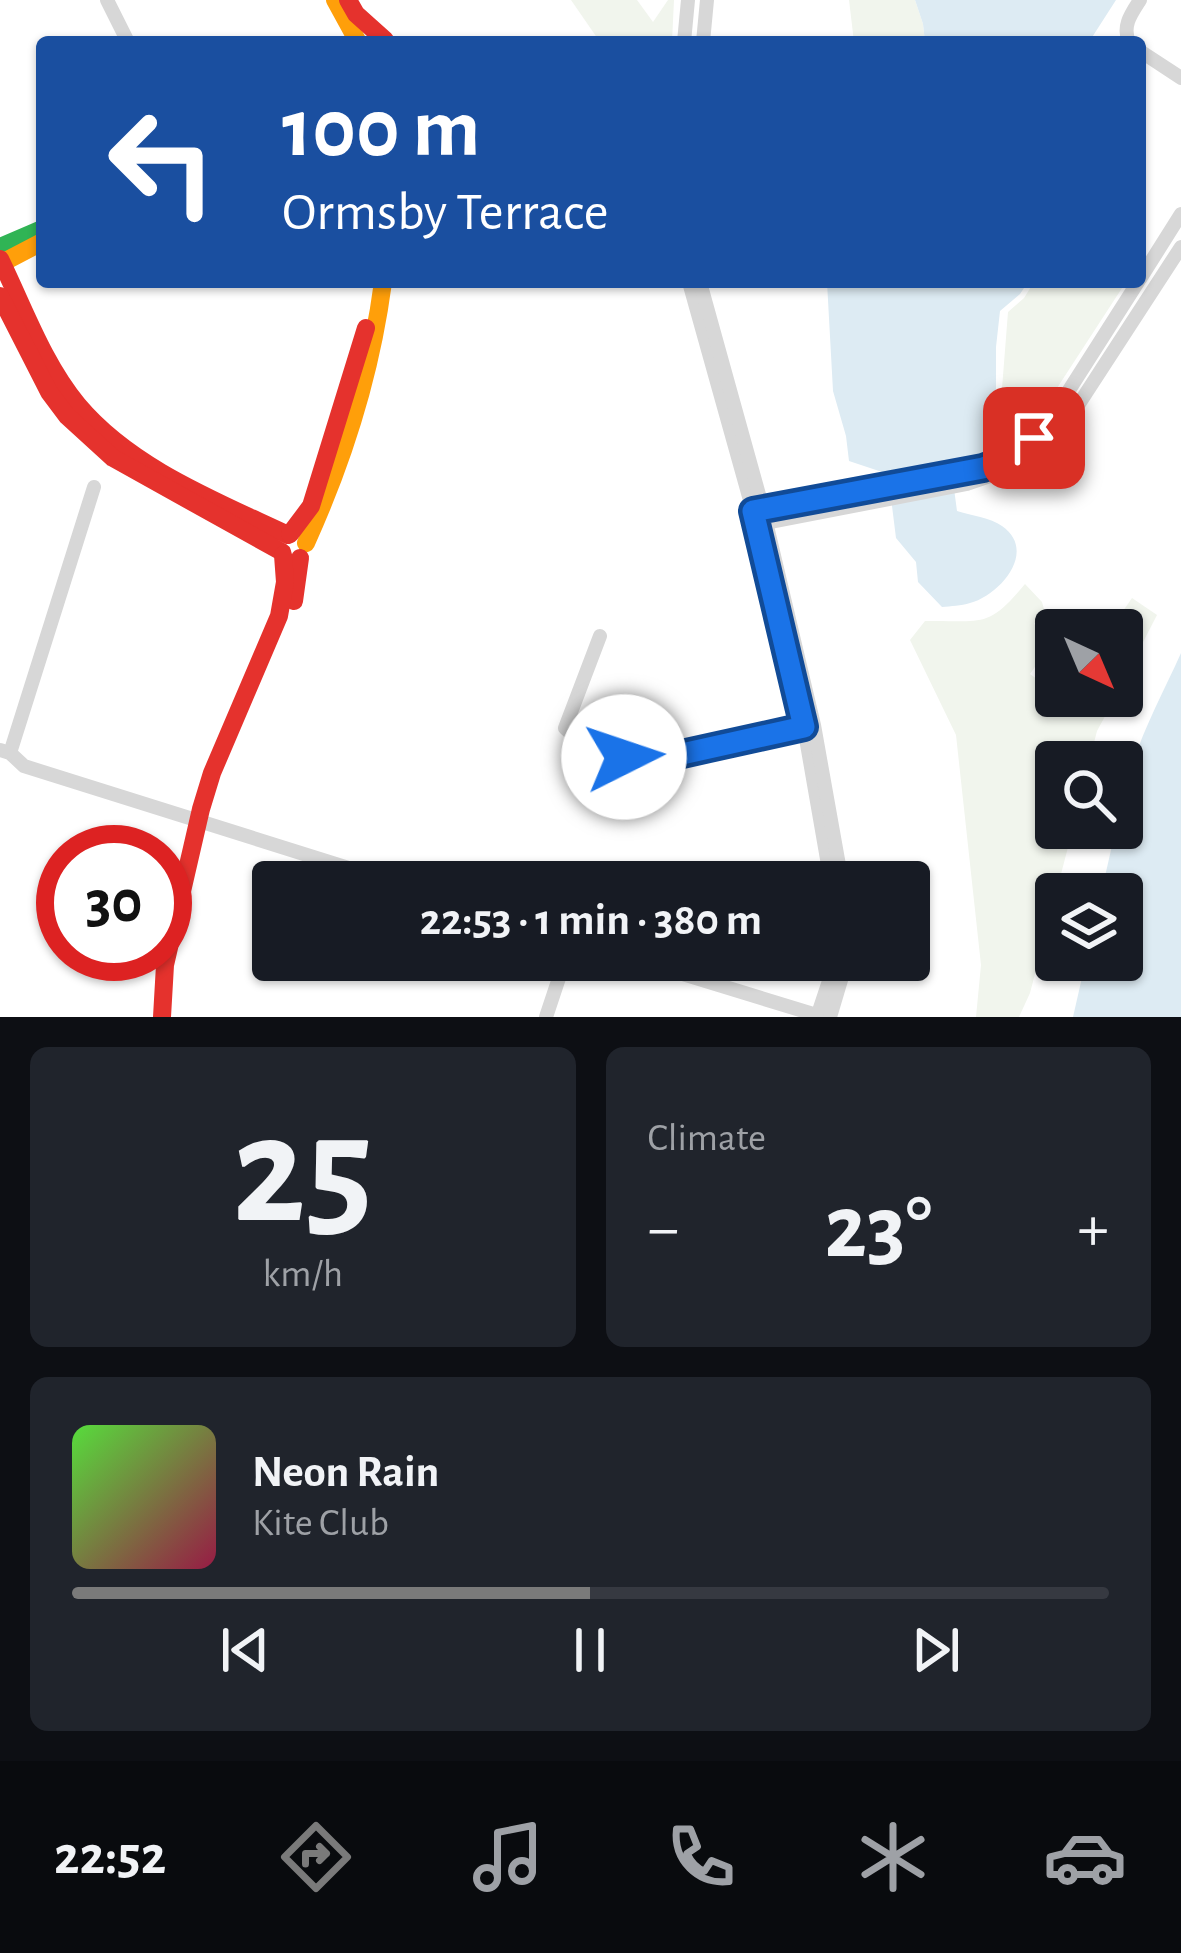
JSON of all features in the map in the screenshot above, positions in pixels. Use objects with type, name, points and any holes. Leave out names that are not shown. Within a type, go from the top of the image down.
[{"type":"main road","points":[[335,0],[355,36]]},
{"type":"main road","points":[[348,0],[376,36]]},
{"type":"main road","points":[[1,258],[36,233]]},
{"type":"main road","points":[[1,258],[36,244]]},
{"type":"main road","points":[[1,258],[49,392],[67,416],[113,458],[291,546]]},
{"type":"main road","points":[[162,1017],[165,965],[202,820],[292,610],[291,546],[311,506],[366,331],[371,288]]},
{"type":"main road","points":[[291,546],[342,460],[379,328],[382,288]]},
{"type":"main road","points":[[0,296],[38,356]]},
{"type":"main road","points":[[172,1017],[172,985],[202,820]]},
{"type":"street","points":[[107,0],[125,36]]},
{"type":"street","points":[[685,36],[688,0]]},
{"type":"street","points":[[704,36],[707,0]]},
{"type":"street","points":[[1128,36],[1128,19],[1139,0]]},
{"type":"street","points":[[1146,55],[1181,78]]},
{"type":"street","points":[[1146,270],[1181,214]]},
{"type":"street","points":[[759,517],[849,507],[1022,465],[1062,428],[1181,248]]},
{"type":"street","points":[[691,288],[759,517]]},
{"type":"street","points":[[702,288],[838,861]]},
{"type":"street","points":[[759,517],[836,496],[984,474],[1018,452],[1050,420],[1135,288]]},
{"type":"street","points":[[94,487],[5,751],[24,766],[328,861]]},
{"type":"street","points":[[601,636],[565,728],[578,739],[624,757],[682,754],[809,726]]},
{"type":"street","points":[[809,726],[828,861]]},
{"type":"street","points":[[546,1017],[558,981]]},
{"type":"street","points":[[705,981],[822,1017]]},
{"type":"street","points":[[822,1017],[831,981]]},
{"type":"street","points":[[822,1017],[838,981]]},
{"type":"shaded area","points":[[571,0],[637,0],[653,22],[668,0],[674,0],[672,36],[596,36]]},
{"type":"shaded area","points":[[849,0],[915,0],[924,36],[853,36]]},
{"type":"shaded area","points":[[915,0],[1116,0],[1093,36],[924,36]]},
{"type":"shaded area","points":[[827,288],[1024,288],[1000,311],[996,423],[986,460],[951,466],[957,511],[1002,526],[1016,547],[1011,571],[993,591],[967,604],[942,607],[918,582],[916,562],[896,538],[888,474],[849,461],[833,391]]},
{"type":"shaded area","points":[[1030,288],[1122,288],[1033,425],[997,452],[1008,312]]},
{"type":"shaded area","points":[[1025,584],[1042,602],[1044,609],[1035,609],[1035,667],[1030,674],[1035,678],[1035,717],[1105,717],[1094,741],[1035,741],[1035,849],[1068,849],[1061,873],[1035,873],[1035,974],[1019,1017],[976,1017],[981,965],[956,735],[910,640],[925,621],[972,621],[1001,609]]},
{"type":"shaded area","points":[[1132,598],[1157,615],[1143,642],[1143,609],[1124,609]]},
{"type":"shaded area","points":[[1181,653],[1181,1017],[1073,1017],[1081,981],[1143,981],[1143,873],[1106,873],[1111,849],[1143,849],[1141,741]]},
{"type":"traffic: fast","points":[[0,247],[36,232]]},
{"type":"traffic: slow","points":[[335,0],[355,36]]},
{"type":"traffic: slow","points":[[0,264],[36,245]]},
{"type":"traffic: slow","points":[[306,543],[354,416],[382,288]]},
{"type":"traffic: jam","points":[[348,0],[381,36]]},
{"type":"traffic: jam","points":[[0,259],[54,371],[99,427],[176,481],[288,535]]},
{"type":"traffic: jam","points":[[0,296],[49,392],[67,416],[113,458],[282,552]]},
{"type":"traffic: jam","points":[[290,534],[311,506],[366,328]]},
{"type":"traffic: jam","points":[[162,1017],[165,965],[201,809],[279,616],[285,582],[283,555]]},
{"type":"traffic: jam","points":[[294,601],[300,558]]},
{"type":"route","points":[[624,757],[682,754],[804,727],[753,511],[983,468],[1009,458],[1034,438]]}]
